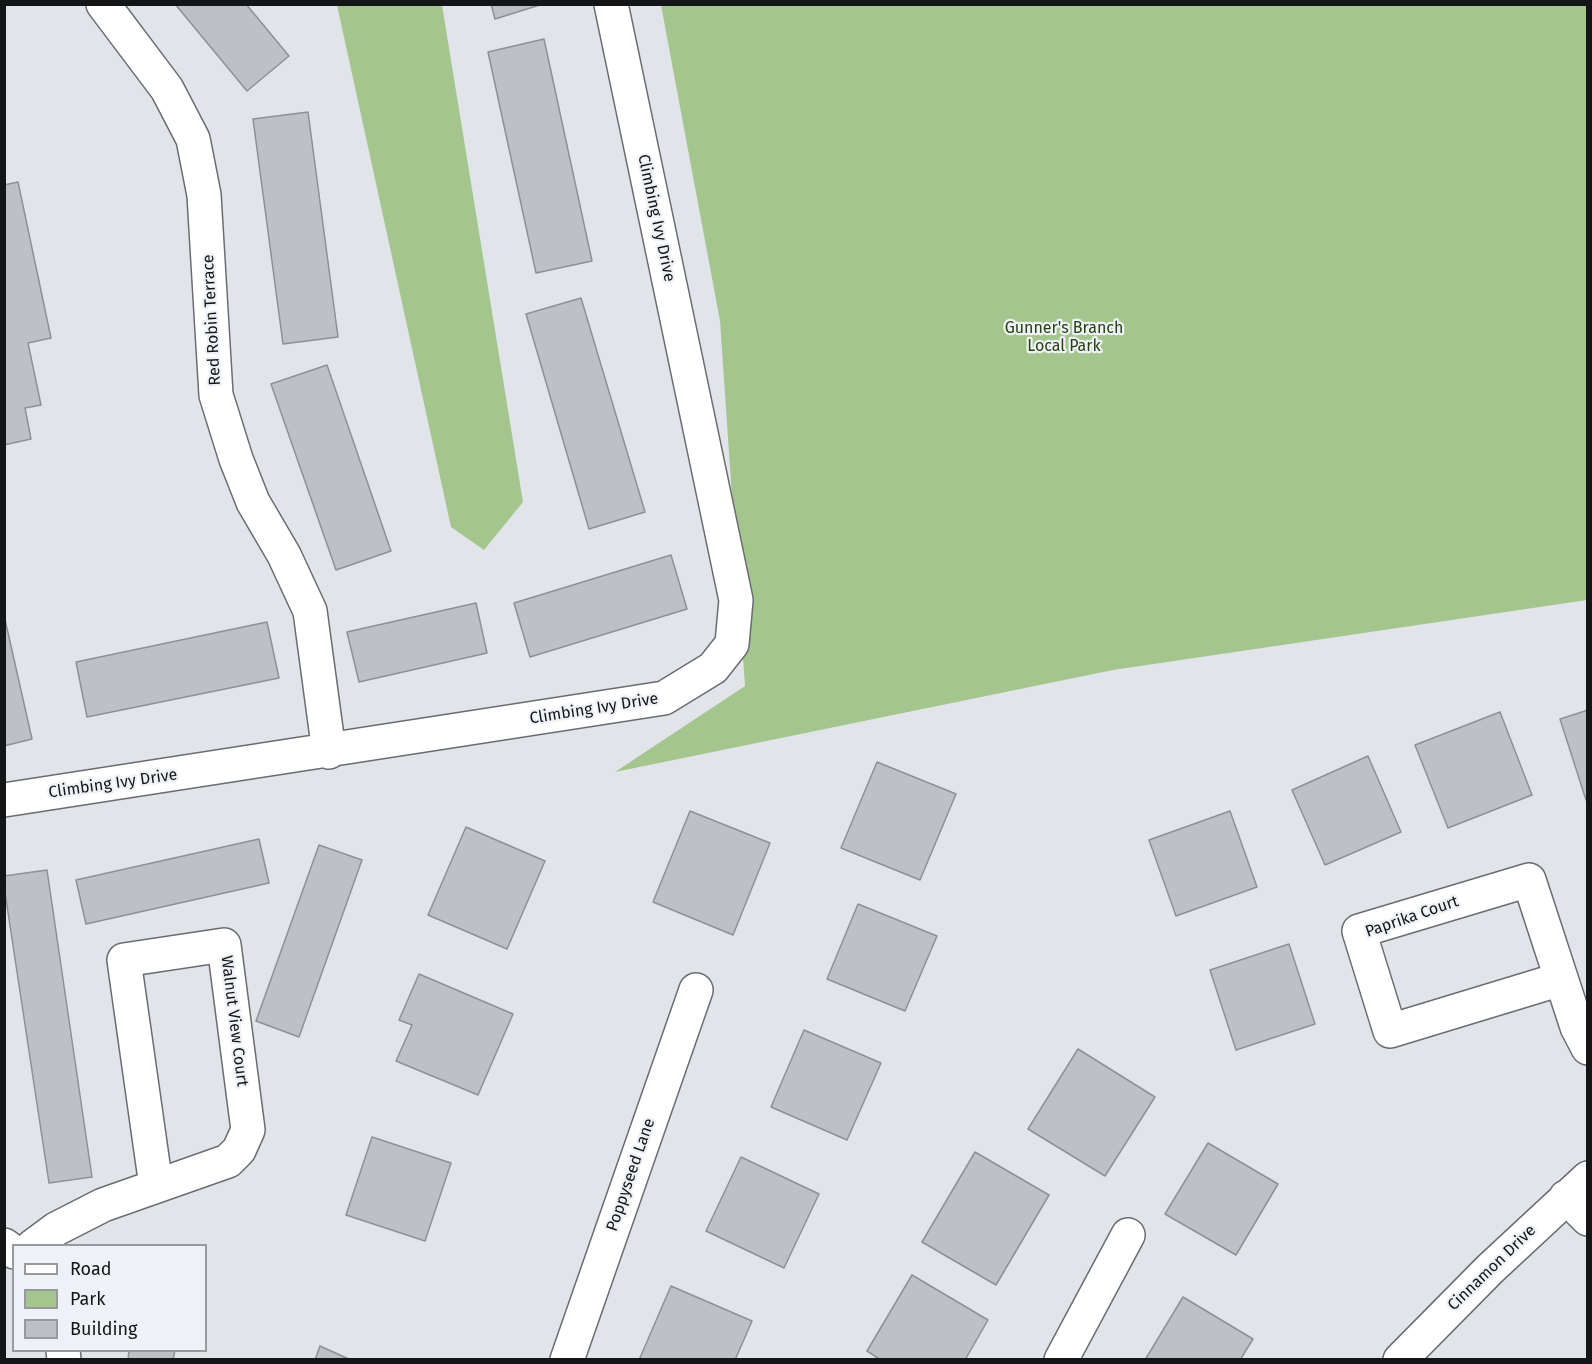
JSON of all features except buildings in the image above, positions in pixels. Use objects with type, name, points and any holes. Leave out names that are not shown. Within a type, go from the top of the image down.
[{"type":"street","name":"Red Robin Terrace","points":[[103,4],[167,89],[193,139],[204,195],[216,395],[236,459],[253,502],[284,555],[310,611],[329,752]]},
{"type":"street","name":"Climbing Ivy Drive","points":[[4,800],[329,752],[664,698],[713,668],[732,644],[736,600],[611,4]]},
{"type":"street","name":"Paprika Court","points":[[1561,979],[1390,1031],[1359,931],[1529,880],[1577,1028],[1587,1048]]},
{"type":"street","name":"Walnut View Court","points":[[34,1244],[56,1229],[103,1205],[228,1161],[239,1150],[248,1130],[224,945],[124,960],[156,1186]]},
{"type":"street","name":"Poppyseed Lane","points":[[567,1359],[696,990]]},
{"type":"street","name":"Cinnamon Drive","points":[[1400,1359],[1490,1269],[1580,1198]]},
{"type":"street","points":[[1061,1359],[1128,1235]]},
{"type":"green space","points":[[337,5],[442,5],[523,502],[484,550],[451,527]]},
{"type":"green space","name":"Gunner's Branch Local Park","points":[[661,5],[1587,5],[1587,600],[1113,670],[615,772],[745,686],[720,321]]}]
